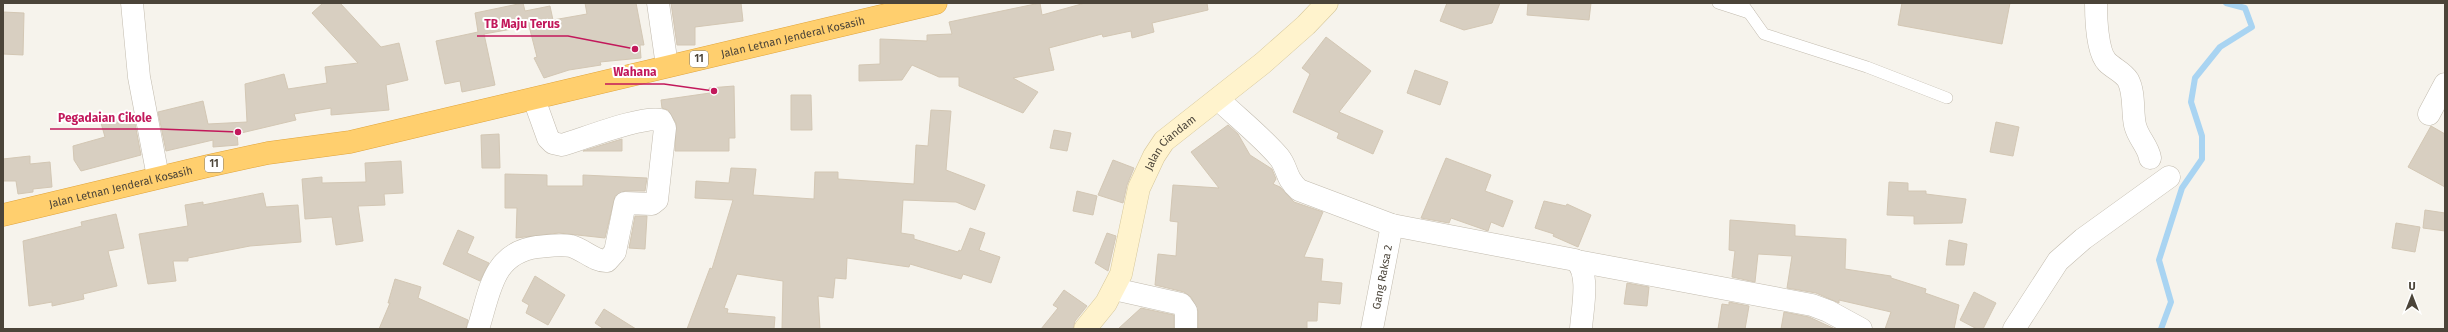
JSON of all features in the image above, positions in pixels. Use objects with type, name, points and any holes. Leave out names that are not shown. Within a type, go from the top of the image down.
[{"type":"highway","name":"Jalan Letnan Jenderal Kosasih","points":[[3,214],[158,177],[268,153],[350,142],[936,3]]},
{"type":"street","points":[[132,3],[139,77],[158,177]]},
{"type":"street","points":[[658,3],[667,66]]},
{"type":"street","name":"Jalan Ciandam","points":[[1084,329],[1114,289],[1122,274],[1139,188],[1154,156],[1174,132],[1218,99],[1285,44],[1327,3]]},
{"type":"street","points":[[2096,3],[2097,22],[2103,54],[2106,61],[2128,81],[2136,127],[2140,138],[2148,150],[2150,158]]},
{"type":"street","points":[[2429,114],[2445,84]]},
{"type":"street","points":[[478,329],[496,274],[502,263],[518,251],[562,245],[580,249],[600,261],[607,261],[615,252],[625,203],[652,204],[657,200],[665,128],[661,120],[656,118],[638,122],[562,145],[553,143],[548,138],[534,99]]},
{"type":"street","points":[[1218,99],[1272,149],[1280,159],[1291,184],[1299,190],[1392,225],[1812,305],[1828,311],[1861,329]]},
{"type":"street","points":[[2014,329],[2058,261],[2083,238],[2169,177]]},
{"type":"street","name":"Gang Raksa 2","points":[[1372,329],[1392,225]]},
{"type":"street","points":[[1577,261],[1585,275],[1581,329]]},
{"type":"street","points":[[1114,289],[1181,304],[1186,311],[1186,329]]},
{"type":"lane","points":[[1718,3],[1749,12]]},
{"type":"lane","points":[[1742,3],[1764,34],[1867,67],[1947,98]]},
{"type":"building","points":[[323,3],[340,3],[381,47],[399,43],[408,80],[386,85],[389,110],[331,115],[331,108],[294,114],[296,120],[237,134],[238,145],[213,147],[213,140],[166,151],[158,112],[203,101],[208,124],[247,122],[245,84],[284,74],[288,89],[327,83],[325,67],[358,63],[312,13]]},
{"type":"building","points":[[523,3],[525,11],[550,6],[553,20],[587,14],[585,3],[636,3],[644,45],[640,45],[641,58],[600,62],[601,65],[569,70],[544,78],[534,58],[537,57],[529,26],[484,34],[495,85],[462,92],[460,81],[445,84],[436,41],[478,32],[475,13]]},
{"type":"building","points":[[671,3],[741,3],[743,21],[695,27],[695,45],[677,45]]},
{"type":"building","points":[[1040,3],[1042,15],[1085,3],[1207,3],[1208,10],[1152,23],[1154,32],[1132,38],[1131,31],[1103,37],[1102,34],[1049,48],[1054,70],[1013,78],[1038,92],[1023,113],[959,86],[959,77],[939,77],[912,65],[902,80],[859,81],[859,65],[880,64],[880,39],[927,41],[927,35],[952,34],[949,22]]},
{"type":"building","points":[[1447,3],[1500,3],[1492,23],[1464,30],[1440,21]]},
{"type":"building","points":[[1528,3],[1591,3],[1589,20],[1527,15]]},
{"type":"building","points":[[1902,3],[2010,3],[2002,44],[1898,25]]},
{"type":"building","points":[[3,12],[24,13],[23,55],[3,54]]},
{"type":"building","points":[[1326,37],[1371,71],[1339,112],[1383,131],[1373,154],[1337,138],[1339,133],[1293,112],[1310,74],[1302,68]]},
{"type":"building","points":[[1415,70],[1448,82],[1440,105],[1407,93]]},
{"type":"building","points":[[734,86],[735,138],[729,138],[729,151],[675,151],[676,123],[668,110],[662,108],[661,100],[710,93],[709,88]]},
{"type":"building","points":[[791,95],[811,95],[812,130],[791,130]]},
{"type":"building","points":[[931,110],[951,111],[946,170],[985,185],[975,210],[956,202],[903,200],[901,233],[914,235],[914,239],[958,252],[959,250],[961,251],[970,228],[985,233],[979,250],[1000,257],[991,283],[963,274],[961,279],[910,264],[909,267],[847,258],[846,279],[835,278],[833,298],[818,296],[820,329],[782,329],[783,281],[737,274],[724,308],[728,309],[727,313],[775,317],[774,329],[687,329],[710,268],[712,269],[733,200],[695,198],[696,181],[729,183],[731,168],[756,169],[753,195],[814,199],[815,172],[838,172],[838,179],[914,184],[916,145],[928,146]]},
{"type":"building","points":[[129,116],[129,119],[134,118],[141,155],[81,171],[74,160],[73,146],[105,137],[101,123]]},
{"type":"building","points":[[1996,122],[2019,127],[2013,156],[1990,152]]},
{"type":"building","points":[[1228,125],[1238,134],[1250,155],[1272,169],[1276,179],[1273,184],[1280,187],[1294,202],[1323,212],[1304,257],[1323,259],[1321,281],[1342,283],[1340,304],[1318,302],[1317,321],[1307,321],[1307,329],[1198,329],[1198,311],[1191,297],[1184,292],[1155,285],[1158,254],[1176,256],[1178,222],[1170,221],[1173,185],[1219,188],[1191,152]]},
{"type":"building","points":[[2431,126],[2445,134],[2445,187],[2408,167]]},
{"type":"building","points":[[1054,130],[1071,133],[1067,151],[1050,148]]},
{"type":"building","points":[[499,134],[500,168],[482,168],[481,135]]},
{"type":"building","points":[[622,139],[622,151],[583,151],[602,145]]},
{"type":"building","points":[[30,156],[30,164],[50,162],[52,187],[33,189],[33,192],[18,194],[16,181],[3,181],[3,159]]},
{"type":"building","points":[[1446,158],[1491,175],[1485,191],[1513,201],[1503,227],[1491,222],[1488,231],[1451,218],[1449,223],[1421,218]]},
{"type":"building","points":[[1113,160],[1134,168],[1127,185],[1123,203],[1098,195]]},
{"type":"building","points":[[401,161],[403,193],[384,194],[385,205],[358,206],[363,241],[336,245],[332,217],[305,219],[302,179],[322,177],[322,183],[366,182],[365,163]]},
{"type":"building","points":[[505,174],[547,175],[547,186],[583,186],[583,175],[647,178],[645,191],[625,191],[615,196],[605,238],[559,233],[516,238],[517,208],[505,208]]},
{"type":"building","points":[[1889,182],[1908,183],[1908,191],[1926,191],[1926,194],[1966,199],[1962,223],[1914,224],[1914,216],[1887,215]]},
{"type":"building","points":[[1077,191],[1097,196],[1093,215],[1073,211]]},
{"type":"building","points":[[263,193],[266,207],[298,205],[301,242],[250,246],[188,258],[188,261],[173,261],[176,281],[148,284],[139,234],[188,226],[185,205],[203,202],[203,205]]},
{"type":"building","points":[[1544,201],[1566,206],[1567,204],[1591,215],[1578,247],[1553,236],[1554,234],[1535,228]]},
{"type":"building","points":[[2425,210],[2445,213],[2445,231],[2423,228]]},
{"type":"building","points":[[116,214],[124,248],[108,251],[117,286],[83,294],[84,299],[52,306],[52,302],[29,306],[23,241],[82,226],[81,222]]},
{"type":"building","points":[[635,216],[647,216],[645,249],[629,248]]},
{"type":"building","points":[[1730,220],[1795,225],[1795,236],[1846,239],[1845,269],[1891,276],[1891,278],[1926,289],[1925,293],[1959,305],[1954,329],[1885,329],[1891,312],[1839,300],[1839,303],[1816,293],[1787,288],[1792,256],[1758,254],[1755,282],[1732,277],[1735,251],[1729,250]]},
{"type":"building","points":[[2396,223],[2420,227],[2415,252],[2392,248]]},
{"type":"building","points":[[458,230],[474,237],[467,253],[489,263],[480,281],[443,264]]},
{"type":"building","points":[[1107,233],[1116,236],[1108,271],[1095,263]]},
{"type":"building","points":[[1949,240],[1967,244],[1964,265],[1946,265]]},
{"type":"building","points":[[535,276],[565,295],[548,325],[526,313],[529,305],[522,301]]},
{"type":"building","points":[[395,279],[421,287],[418,298],[468,320],[466,329],[379,329],[390,303],[388,303]]},
{"type":"building","points":[[1627,283],[1649,287],[1647,306],[1624,304]]},
{"type":"building","points":[[1064,290],[1087,306],[1075,321],[1073,329],[1041,329],[1058,308],[1053,305]]},
{"type":"building","points":[[1974,292],[1996,303],[1983,329],[1977,329],[1960,320]]},
{"type":"building","points":[[1729,302],[1749,306],[1745,329],[1718,329],[1722,304],[1729,305]]},
{"type":"building","points":[[1141,308],[1174,315],[1174,329],[1118,329]]},
{"type":"building","points":[[604,309],[636,329],[604,329],[595,323]]},
{"type":"building","points":[[1784,312],[1809,317],[1835,329],[1781,329]]},
{"type":"waterway","points":[[2161,329],[2171,302],[2159,260],[2182,188],[2202,159],[2202,136],[2191,102],[2195,78],[2220,47],[2252,27],[2245,8],[2226,3]]},
{"type":"place","name":"TB Maju Terus","points":[[635,49]]},
{"type":"place","name":"Wahana","points":[[714,91]]},
{"type":"place","name":"Pegadaian Cikole","points":[[238,132]]}]
